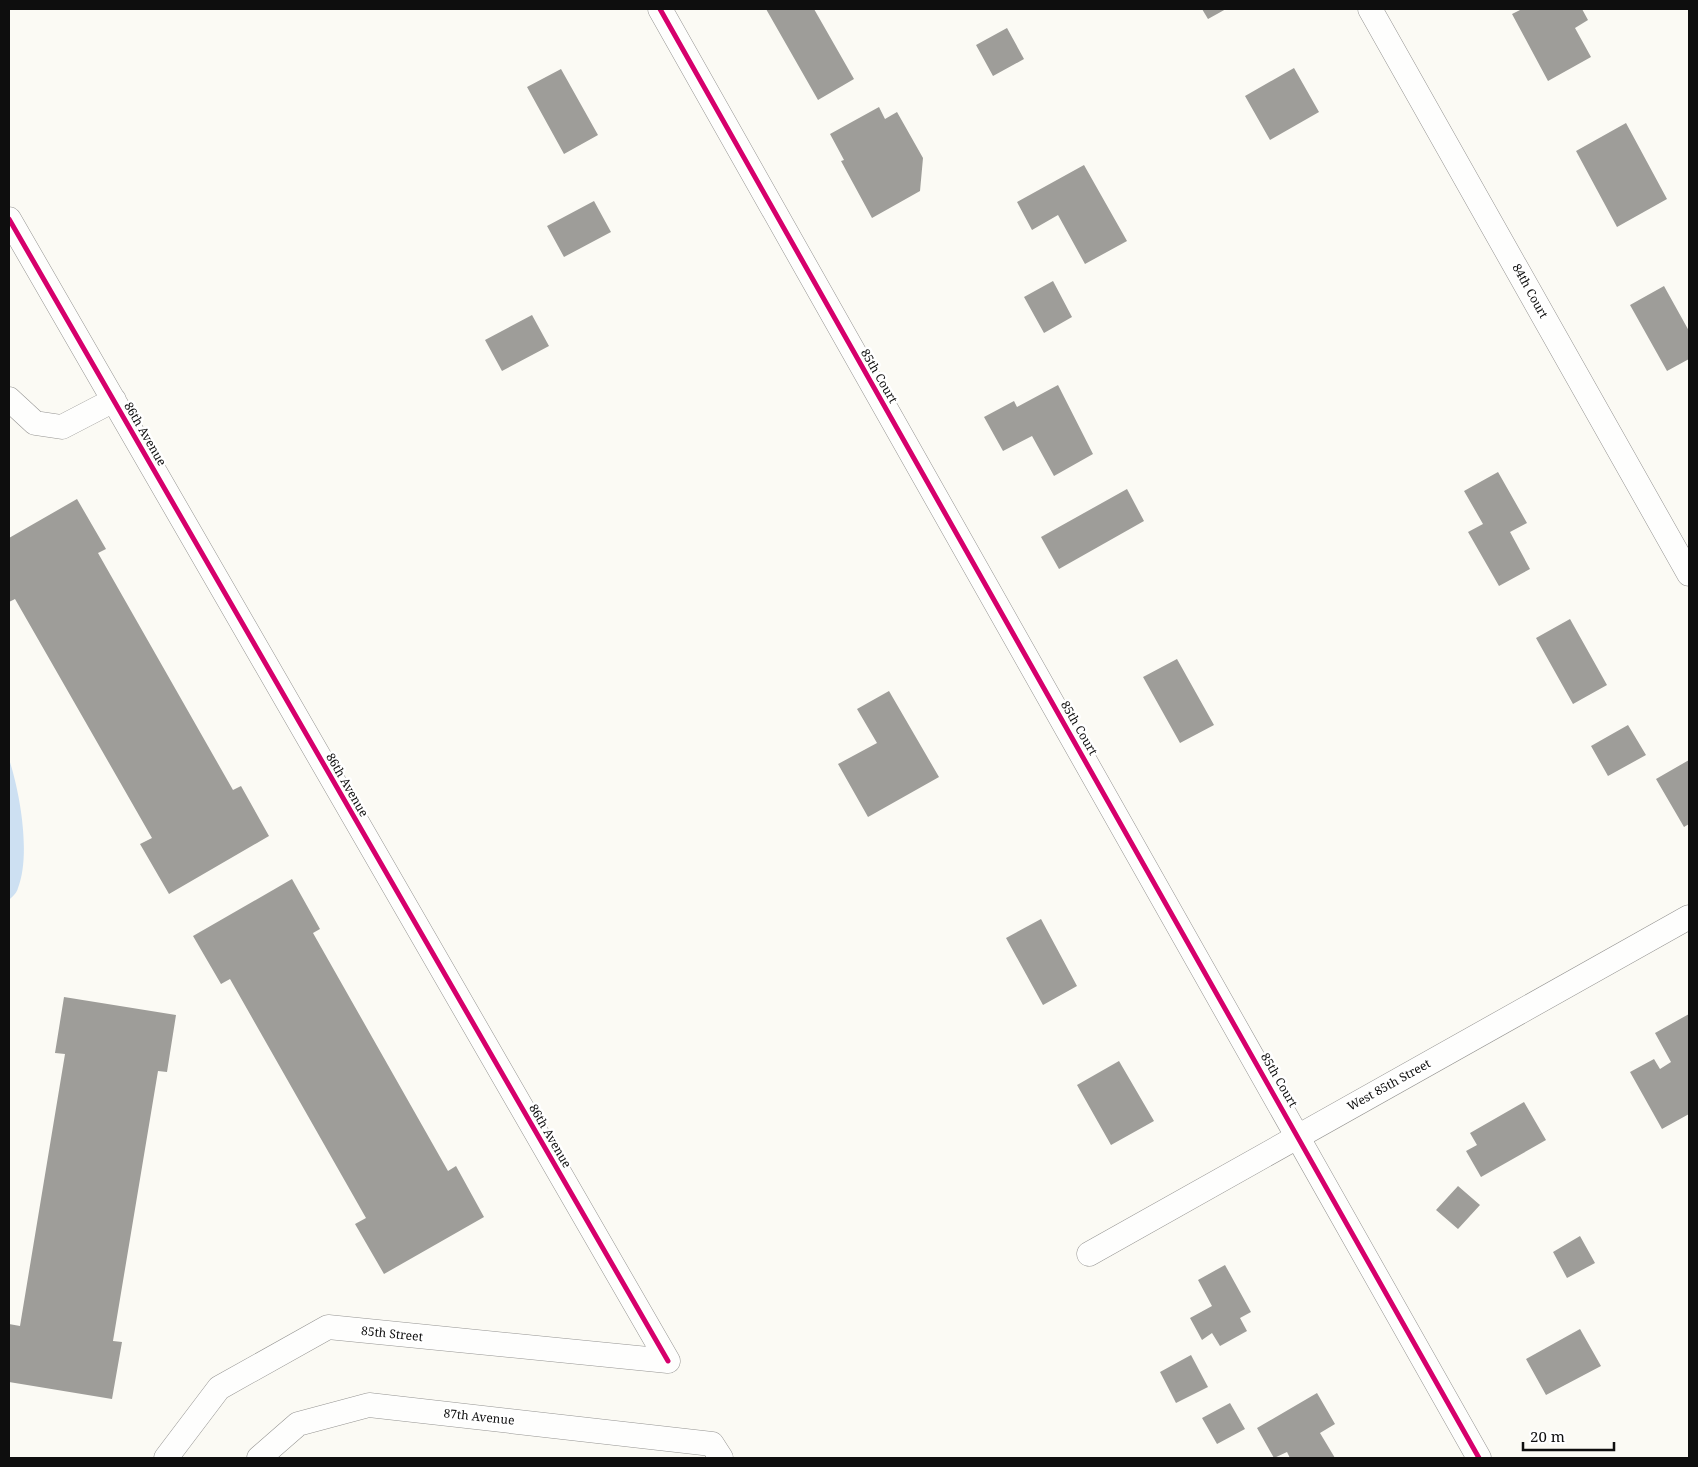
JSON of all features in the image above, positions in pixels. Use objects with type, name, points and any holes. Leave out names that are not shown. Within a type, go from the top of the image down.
[{"type":"street","name":"85th Court","points":[[660,9],[1299,1136],[1479,1458]]},
{"type":"street","name":"84th Court","points":[[1370,9],[1689,574]]},
{"type":"street","name":"86th Avenue","points":[[9,219],[668,1361]]},
{"type":"street","points":[[9,399],[34,423],[62,427],[114,400]]},
{"type":"street","name":"West 85th Street","points":[[1089,1254],[1689,917]]},
{"type":"street","name":"85th Street","points":[[166,1458],[219,1388],[328,1327],[668,1361]]},
{"type":"street","name":"87th Avenue","points":[[259,1458],[298,1424],[370,1405],[716,1451]]},
{"type":"water","points":[[9,759],[17,789],[23,824],[24,858],[17,892],[9,900]]},
{"type":"building","points":[[766,9],[814,9],[854,79],[818,100]]},
{"type":"building","points":[[1202,9],[1226,9],[1208,19]]},
{"type":"building","points":[[1522,9],[1582,9],[1588,20],[1575,28],[1591,57],[1548,81],[1512,14]]},
{"type":"building","points":[[1007,28],[1024,59],[993,76],[976,45]]},
{"type":"building","points":[[1294,68],[1319,112],[1270,140],[1245,96]]},
{"type":"building","points":[[561,69],[598,135],[564,154],[527,87]]},
{"type":"building","points":[[879,107],[885,119],[897,112],[923,158],[920,191],[872,218],[841,161],[844,160],[830,134]]},
{"type":"building","points":[[1626,123],[1667,199],[1617,227],[1576,151]]},
{"type":"building","points":[[1084,165],[1127,241],[1085,264],[1058,215],[1032,230],[1017,202]]},
{"type":"building","points":[[594,201],[611,232],[564,257],[547,226]]},
{"type":"building","points":[[1053,281],[1072,317],[1044,333],[1024,297]]},
{"type":"building","points":[[1664,286],[1689,331],[1689,359],[1667,371],[1630,305]]},
{"type":"building","points":[[532,315],[549,346],[502,371],[485,340]]},
{"type":"building","points":[[1058,385],[1093,454],[1054,476],[1032,436],[1003,451],[984,417],[1014,401],[1017,407]]},
{"type":"building","points":[[1498,472],[1527,523],[1510,532],[1530,569],[1499,586],[1468,532],[1483,524],[1464,491]]},
{"type":"building","points":[[1127,489],[1144,521],[1059,569],[1041,537]]},
{"type":"building","points":[[77,499],[106,549],[98,553],[233,790],[241,786],[269,836],[169,894],[140,844],[152,838],[15,599],[9,602],[9,538]]},
{"type":"building","points":[[1570,619],[1607,685],[1573,704],[1536,638]]},
{"type":"building","points":[[1177,659],[1214,725],[1180,743],[1143,677]]},
{"type":"building","points":[[889,691],[939,777],[868,817],[838,764],[877,743],[857,709]]},
{"type":"building","points":[[1628,725],[1646,755],[1608,776],[1591,746]]},
{"type":"building","points":[[1689,760],[1689,824],[1684,827],[1656,779]]},
{"type":"building","points":[[292,879],[320,929],[313,933],[448,1171],[456,1166],[484,1217],[384,1274],[355,1224],[366,1218],[230,979],[221,984],[193,936]]},
{"type":"building","points":[[1041,919],[1077,986],[1043,1005],[1006,938]]},
{"type":"building","points":[[64,997],[176,1015],[167,1072],[158,1071],[113,1341],[122,1342],[112,1399],[9,1382],[9,1324],[20,1326],[65,1054],[55,1053]]},
{"type":"building","points":[[1689,1014],[1689,1114],[1662,1129],[1630,1072],[1654,1059],[1660,1069],[1671,1062],[1655,1033]]},
{"type":"building","points":[[1119,1061],[1154,1121],[1111,1145],[1077,1085]]},
{"type":"building","points":[[1524,1102],[1546,1140],[1481,1177],[1466,1151],[1477,1145],[1470,1133]]},
{"type":"building","points":[[1458,1186],[1480,1205],[1458,1229],[1436,1210]]},
{"type":"building","points":[[1580,1236],[1595,1263],[1567,1278],[1553,1252]]},
{"type":"building","points":[[1225,1265],[1251,1312],[1240,1318],[1247,1331],[1220,1346],[1212,1333],[1202,1340],[1190,1318],[1212,1306],[1198,1280]]},
{"type":"building","points":[[1580,1329],[1601,1366],[1546,1395],[1526,1359]]},
{"type":"building","points":[[1191,1355],[1208,1387],[1176,1403],[1160,1372]]},
{"type":"building","points":[[1317,1393],[1335,1424],[1320,1433],[1335,1458],[1290,1458],[1287,1452],[1274,1458],[1257,1428]]},
{"type":"building","points":[[1230,1403],[1245,1429],[1217,1444],[1202,1418]]},
{"type":"cycle path","points":[[660,9],[1479,1458]]},
{"type":"cycle path","points":[[9,219],[668,1361]]}]
